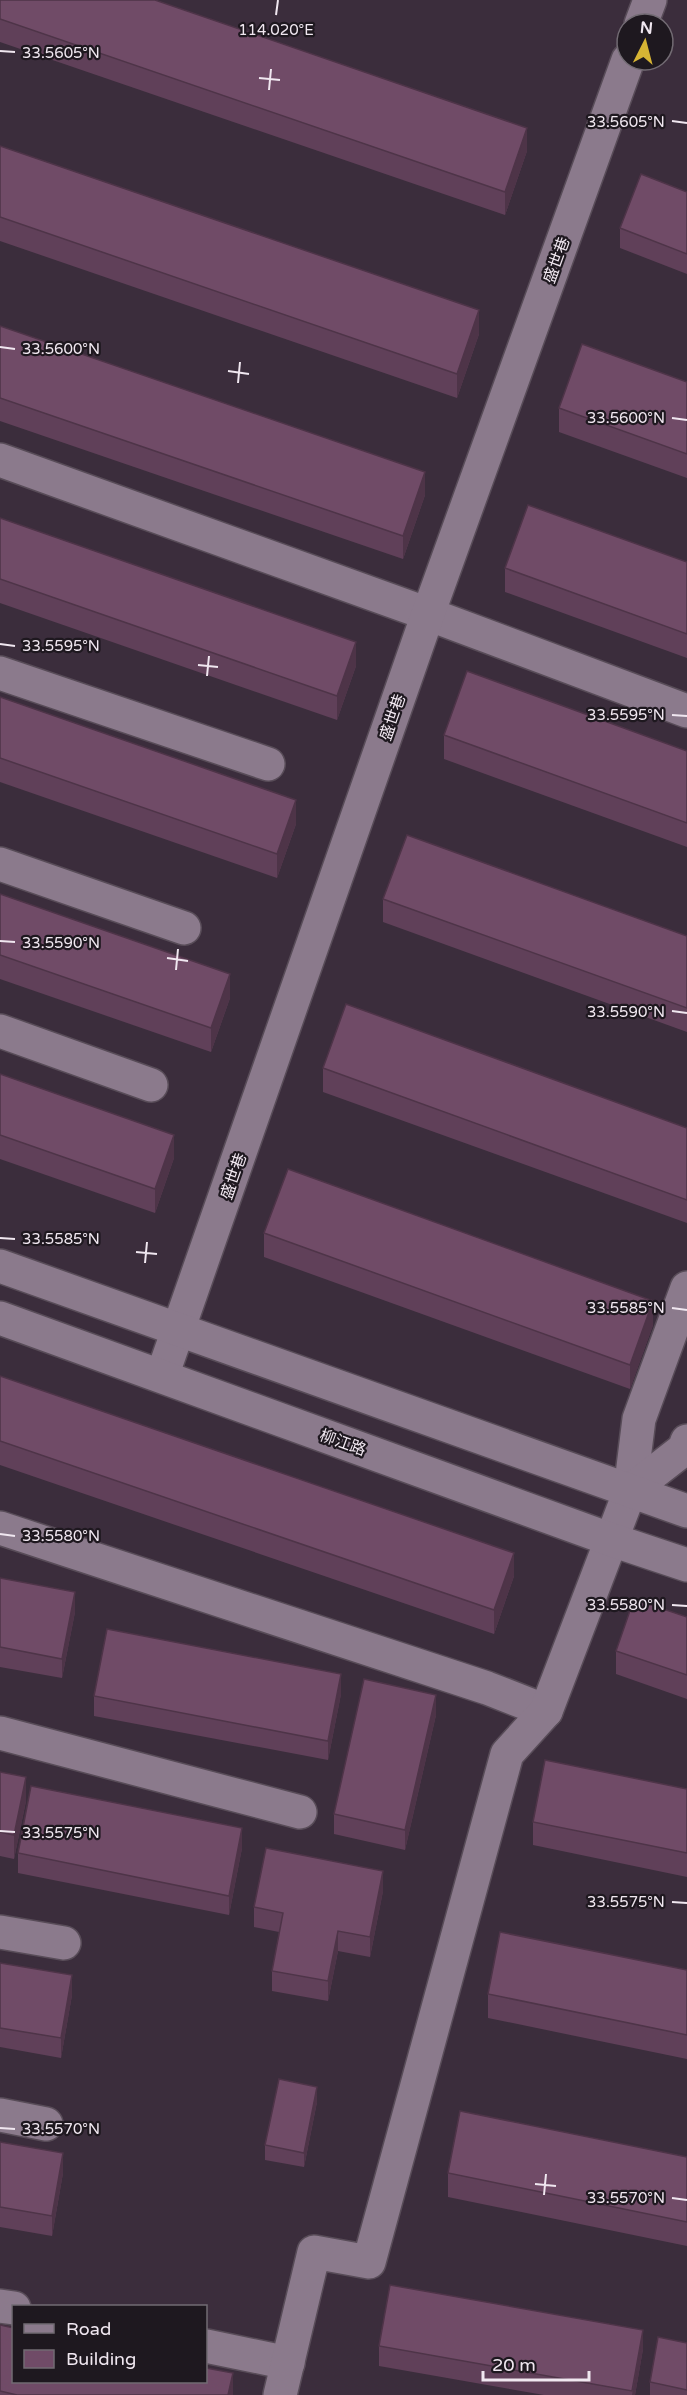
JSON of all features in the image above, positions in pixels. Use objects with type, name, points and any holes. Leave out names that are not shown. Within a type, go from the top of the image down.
[{"type":"street","name":"盛世巷","points":[[162,1376],[428,614],[624,72]]},
{"type":"street","points":[[0,460],[428,614],[687,711]]},
{"type":"street","points":[[0,673],[268,764]]},
{"type":"street","points":[[0,864],[184,928]]},
{"type":"street","points":[[0,1030],[151,1085]]},
{"type":"street","points":[[0,1266],[687,1511]]},
{"type":"street","points":[[280,2395],[314,2252],[369,2262],[507,1754],[546,1711],[630,1491],[639,1419],[687,1288]]},
{"type":"street","name":"柳江路","points":[[0,1318],[612,1540],[687,1565]]},
{"type":"street","points":[[630,1491],[684,1449],[687,1441]]},
{"type":"street","points":[[0,1528],[487,1688],[546,1711]]},
{"type":"street","points":[[0,1733],[300,1812]]},
{"type":"street","points":[[0,1932],[64,1943]]},
{"type":"street","points":[[0,2115],[46,2124]]},
{"type":"street","points":[[207,2346],[288,2363]]},
{"type":"building","points":[[0,0],[155,0],[527,128],[505,192],[0,19]]},
{"type":"building","points":[[0,146],[479,310],[457,374],[0,217]]},
{"type":"building","points":[[641,174],[687,192],[687,254],[620,228]]},
{"type":"building","points":[[0,326],[425,472],[403,536],[0,398]]},
{"type":"building","points":[[582,344],[687,382],[687,454],[559,408]]},
{"type":"building","points":[[528,505],[687,562],[687,634],[505,568]]},
{"type":"building","points":[[0,518],[356,642],[337,696],[0,579]]},
{"type":"building","points":[[467,671],[687,751],[687,823],[444,735]]},
{"type":"building","points":[[0,697],[296,800],[277,854],[0,758]]},
{"type":"building","points":[[407,835],[687,936],[687,1008],[383,899]]},
{"type":"building","points":[[0,894],[230,974],[211,1028],[0,955]]},
{"type":"building","points":[[346,1004],[687,1128],[687,1200],[323,1068]]},
{"type":"building","points":[[0,1074],[174,1135],[155,1189],[0,1135]]},
{"type":"building","points":[[288,1169],[653,1301],[630,1365],[264,1233]]},
{"type":"building","points":[[0,1376],[514,1553],[494,1610],[0,1441]]},
{"type":"building","points":[[0,1578],[75,1592],[62,1659],[0,1647]]},
{"type":"building","points":[[634,1599],[687,1617],[687,1675],[616,1651]]},
{"type":"building","points":[[107,1629],[341,1674],[328,1741],[94,1696]]},
{"type":"building","points":[[364,1679],[436,1695],[405,1830],[334,1814]]},
{"type":"building","points":[[545,1760],[687,1789],[687,1853],[533,1822]]},
{"type":"building","points":[[0,1772],[26,1777],[14,1835],[0,1832]]},
{"type":"building","points":[[31,1786],[242,1828],[229,1896],[18,1853]]},
{"type":"building","points":[[266,1848],[383,1871],[370,1937],[338,1931],[328,1981],[272,1971],[283,1913],[254,1907]]},
{"type":"building","points":[[500,1932],[687,1970],[687,2035],[488,1994]]},
{"type":"building","points":[[0,1963],[72,1975],[61,2038],[0,2028]]},
{"type":"building","points":[[279,2079],[317,2087],[304,2153],[265,2145]]},
{"type":"building","points":[[460,2111],[687,2157],[687,2222],[448,2173]]},
{"type":"building","points":[[0,2142],[63,2153],[52,2216],[0,2207]]},
{"type":"building","points":[[390,2285],[643,2330],[632,2391],[379,2346]]},
{"type":"building","points":[[0,2325],[12,2328],[12,2383],[207,2383],[207,2368],[233,2373],[228,2395],[17,2395],[0,2391]]},
{"type":"building","points":[[658,2337],[687,2343],[687,2390],[650,2382]]}]
